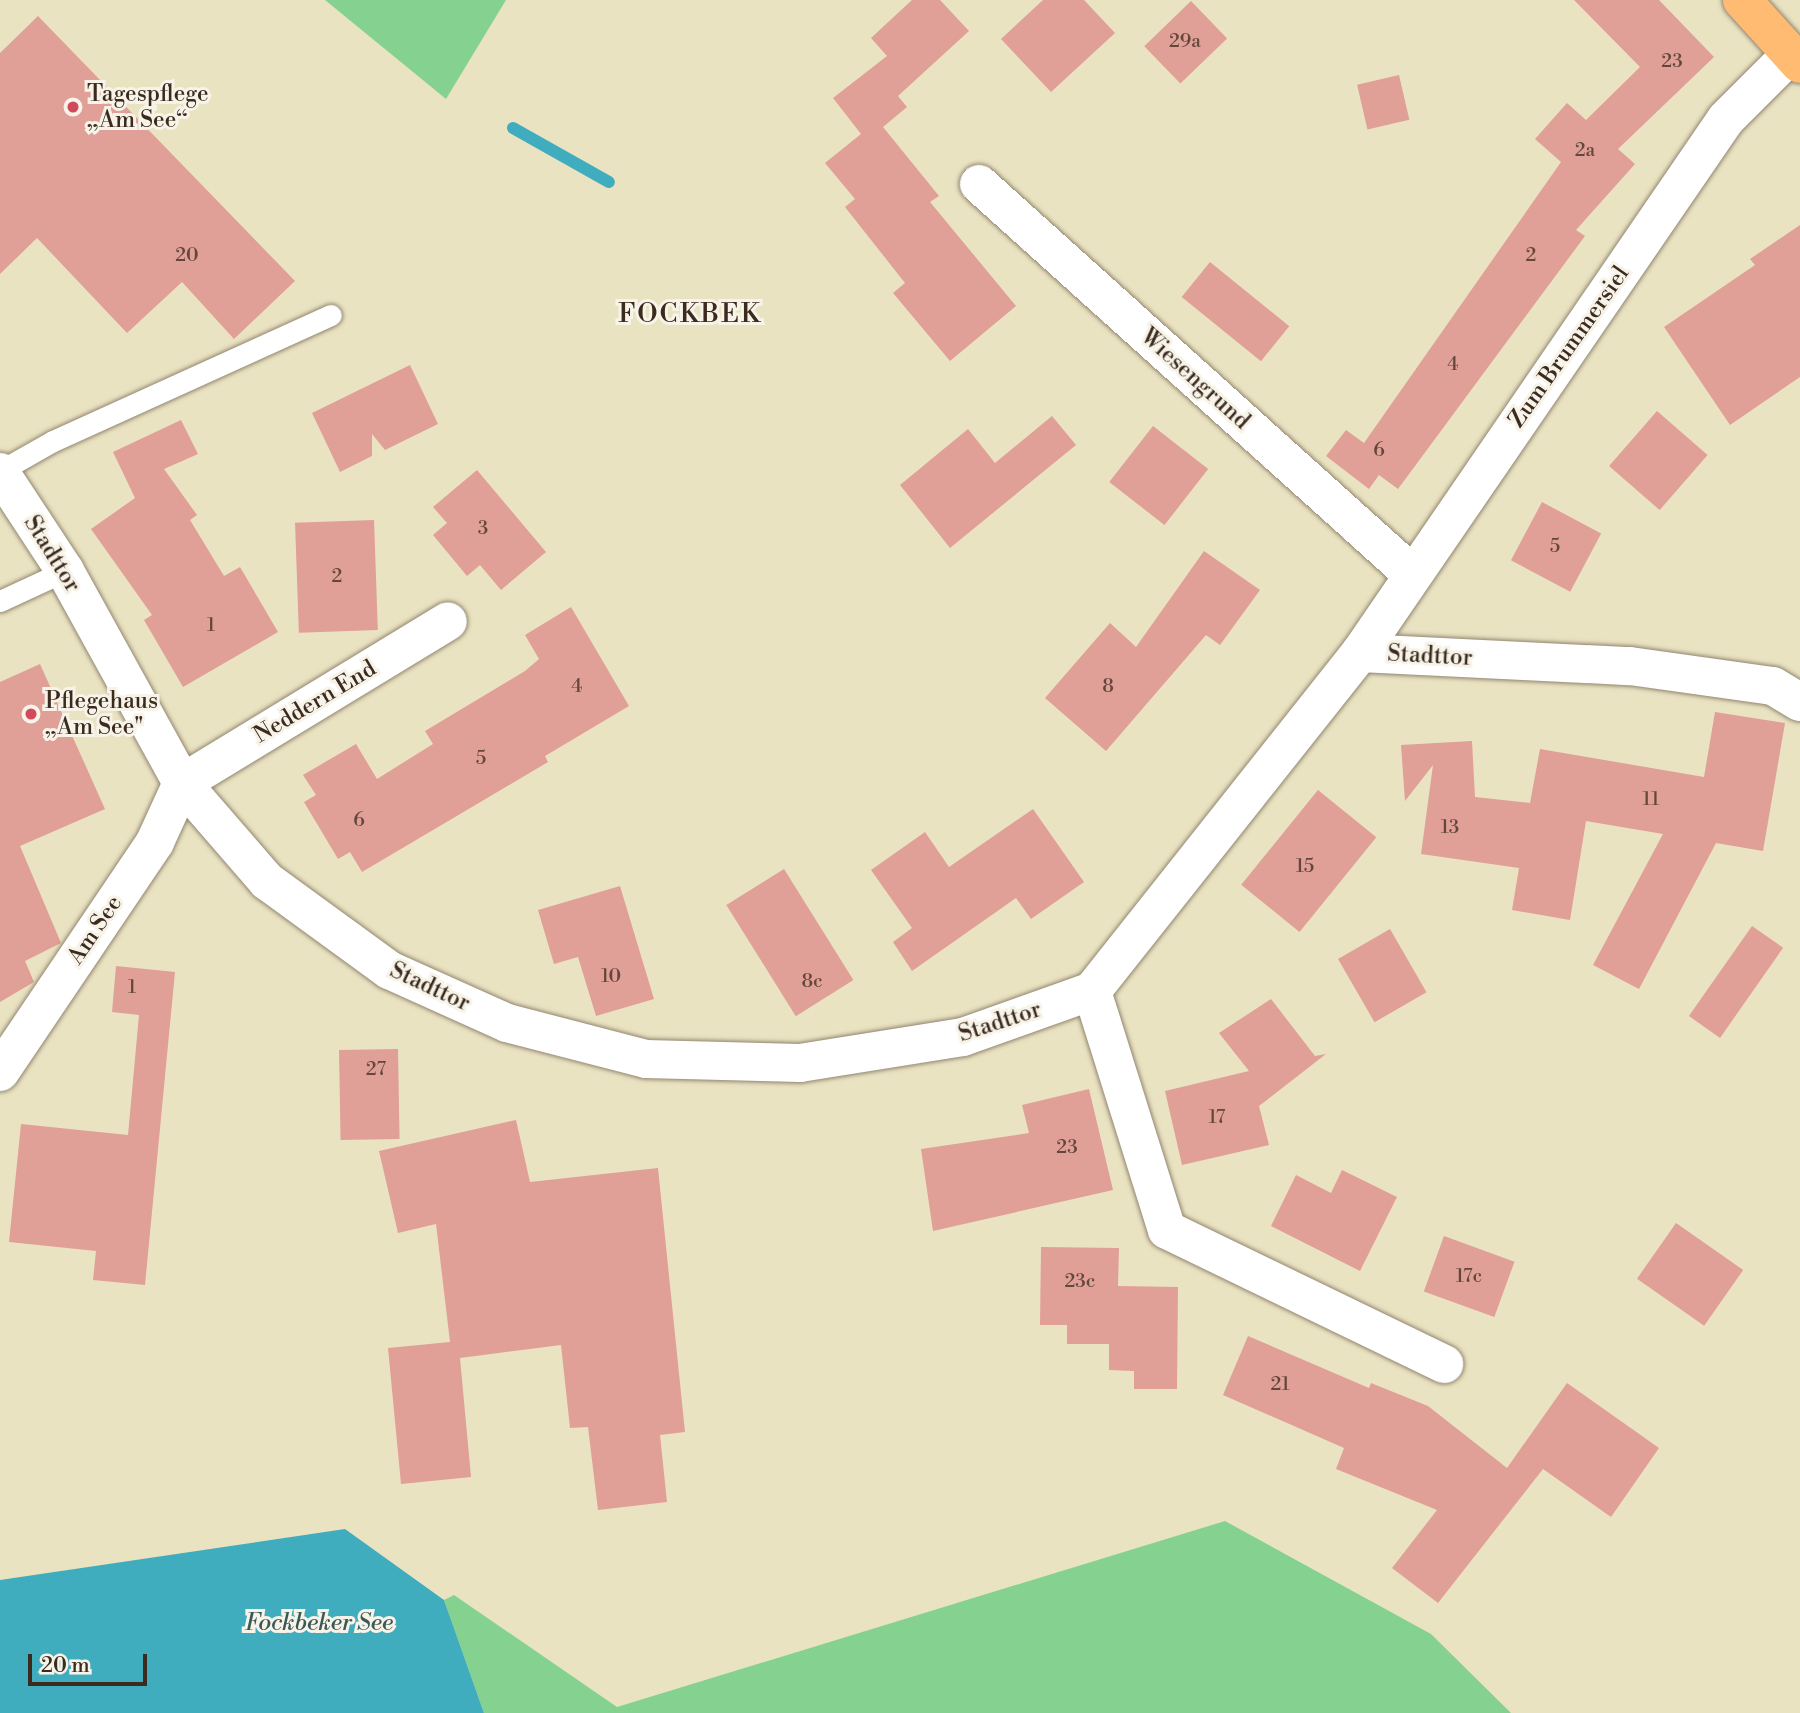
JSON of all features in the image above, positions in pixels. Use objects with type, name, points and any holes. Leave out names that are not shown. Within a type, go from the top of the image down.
[{"type":"main road","points":[[1742,0],[1796,59]]},
{"type":"street","name":"Zum Brummersiel","points":[[1360,653],[1726,119],[1796,59]]},
{"type":"street","name":"Wiesengrund","points":[[979,184],[1412,574]]},
{"type":"street","name":"Stadttor","points":[[0,472],[65,571],[181,783],[267,881],[390,970],[507,1023],[646,1059],[800,1063],[963,1037],[1092,991],[1360,653],[1630,666],[1773,686],[1800,702]]},
{"type":"street","name":"Neddern End","points":[[181,783],[448,621]]},
{"type":"street","name":"Am See","points":[[0,1072],[155,842],[181,783]]},
{"type":"street","points":[[1092,991],[1167,1230],[1444,1364]]},
{"type":"lane","points":[[0,472],[53,440],[331,315]]},
{"type":"lane","points":[[0,601],[65,571]]},
{"type":"green space","points":[[325,0],[506,0],[446,99]]},
{"type":"green space","points":[[1225,1521],[1431,1634],[1511,1713],[484,1713],[444,1600],[454,1595],[617,1707]]},
{"type":"water","name":"Fockbeker See","points":[[345,1529],[444,1600],[484,1713],[0,1713],[0,1580]]},
{"type":"building","points":[[912,0],[940,0],[969,31],[898,96],[907,107],[883,127],[939,196],[930,202],[1016,306],[950,361],[893,293],[905,283],[845,207],[855,199],[825,163],[861,134],[833,98],[887,56],[871,38]]},
{"type":"building","points":[[1043,0],[1084,0],[1115,33],[1051,92],[1001,39]]},
{"type":"building","points":[[1574,0],[1659,0],[1714,57],[1618,149],[1635,164],[1576,230],[1585,236],[1398,489],[1379,475],[1369,489],[1326,456],[1346,430],[1364,443],[1561,162],[1535,139],[1567,103],[1586,120],[1640,67]]},
{"type":"building","points":[[1191,1],[1227,38],[1180,84],[1144,46]]},
{"type":"building","points":[[38,16],[295,281],[234,339],[182,282],[127,333],[37,238],[0,274],[0,53]]},
{"type":"building","points":[[1399,75],[1409,120],[1367,129],[1357,85]]},
{"type":"building","points":[[1800,225],[1800,377],[1730,425],[1664,327],[1755,265],[1750,259]]},
{"type":"building","points":[[1210,262],[1289,326],[1261,361],[1182,297]]},
{"type":"building","points":[[410,365],[438,424],[385,450],[372,434],[372,456],[340,472],[312,413]]},
{"type":"building","points":[[1657,411],[1708,455],[1660,510],[1609,466]]},
{"type":"building","points":[[1052,416],[1076,445],[950,548],[900,485],[968,429],[995,463]]},
{"type":"building","points":[[181,420],[198,454],[164,469],[197,515],[190,520],[224,576],[240,567],[278,632],[183,687],[144,620],[152,615],[91,529],[135,498],[113,452]]},
{"type":"building","points":[[1153,426],[1208,469],[1164,525],[1109,482]]},
{"type":"building","points":[[477,470],[546,552],[501,590],[480,565],[467,576],[433,535],[447,523],[433,507]]},
{"type":"building","points":[[1542,502],[1601,533],[1570,592],[1511,560]]},
{"type":"building","points":[[374,520],[378,630],[299,633],[295,523]]},
{"type":"building","points":[[1204,551],[1260,590],[1220,645],[1206,635],[1106,751],[1045,698],[1110,623],[1136,647]]},
{"type":"building","points":[[571,607],[629,706],[545,756],[548,762],[362,872],[350,852],[338,859],[304,802],[316,795],[303,775],[356,744],[377,779],[433,744],[425,731],[525,671],[539,659],[525,635]]},
{"type":"building","name":"Pflegehaus „Am See\"","points":[[40,664],[105,809],[20,846],[61,943],[25,961],[34,982],[0,1002],[0,682]]},
{"type":"building","points":[[1715,712],[1785,723],[1763,851],[1716,843],[1639,989],[1593,965],[1663,834],[1586,821],[1570,920],[1512,910],[1519,868],[1421,854],[1433,765],[1405,801],[1401,745],[1472,741],[1475,797],[1530,803],[1540,749],[1704,777]]},
{"type":"building","points":[[1318,790],[1376,837],[1300,932],[1241,885]]},
{"type":"building","points":[[1033,809],[1084,882],[1031,919],[1016,898],[912,971],[893,942],[912,928],[871,870],[925,832],[949,867]]},
{"type":"building","points":[[784,869],[853,980],[796,1016],[726,905]]},
{"type":"building","points":[[620,886],[654,999],[596,1016],[578,957],[554,964],[538,910]]},
{"type":"building","points":[[1752,926],[1783,948],[1720,1038],[1689,1016]]},
{"type":"building","points":[[1390,929],[1426,992],[1375,1022],[1338,959]]},
{"type":"building","points":[[116,966],[175,972],[145,1285],[93,1280],[96,1251],[9,1242],[21,1124],[128,1135],[139,1015],[112,1012]]},
{"type":"building","points":[[1271,999],[1315,1056],[1326,1054],[1259,1106],[1269,1145],[1182,1165],[1165,1091],[1249,1071],[1219,1033]]},
{"type":"building","points":[[398,1049],[400,1139],[341,1140],[339,1050]]},
{"type":"building","points":[[1089,1089],[1113,1190],[933,1231],[921,1149],[1029,1133],[1022,1105]]},
{"type":"building","points":[[516,1120],[530,1182],[658,1168],[685,1432],[660,1435],[667,1502],[598,1510],[588,1427],[570,1428],[561,1345],[460,1358],[471,1477],[401,1484],[388,1348],[450,1342],[436,1224],[398,1233],[379,1151]]},
{"type":"building","points":[[1342,1170],[1397,1197],[1360,1271],[1271,1226],[1296,1175],[1331,1193]]},
{"type":"building","points":[[1676,1223],[1743,1270],[1704,1326],[1637,1279]]},
{"type":"building","points":[[1444,1236],[1514,1262],[1494,1317],[1424,1291]]},
{"type":"building","points":[[1041,1247],[1119,1248],[1118,1286],[1178,1287],[1177,1389],[1134,1389],[1134,1371],[1109,1370],[1109,1344],[1067,1344],[1067,1325],[1040,1325]]},
{"type":"building","points":[[1248,1336],[1369,1388],[1371,1383],[1428,1406],[1507,1468],[1567,1383],[1659,1448],[1611,1517],[1543,1469],[1438,1603],[1392,1568],[1437,1510],[1336,1469],[1344,1448],[1223,1395]]},
{"type":"waterway","points":[[513,128],[609,182]]},
{"type":"place","name":"Tagespflege „Am See“","points":[[73,107]]},
{"type":"place","name":"Pflegehaus „Am See\"","points":[[31,714]]},
{"type":"district","name":"FOCKBEK","points":[[690,315]]}]
